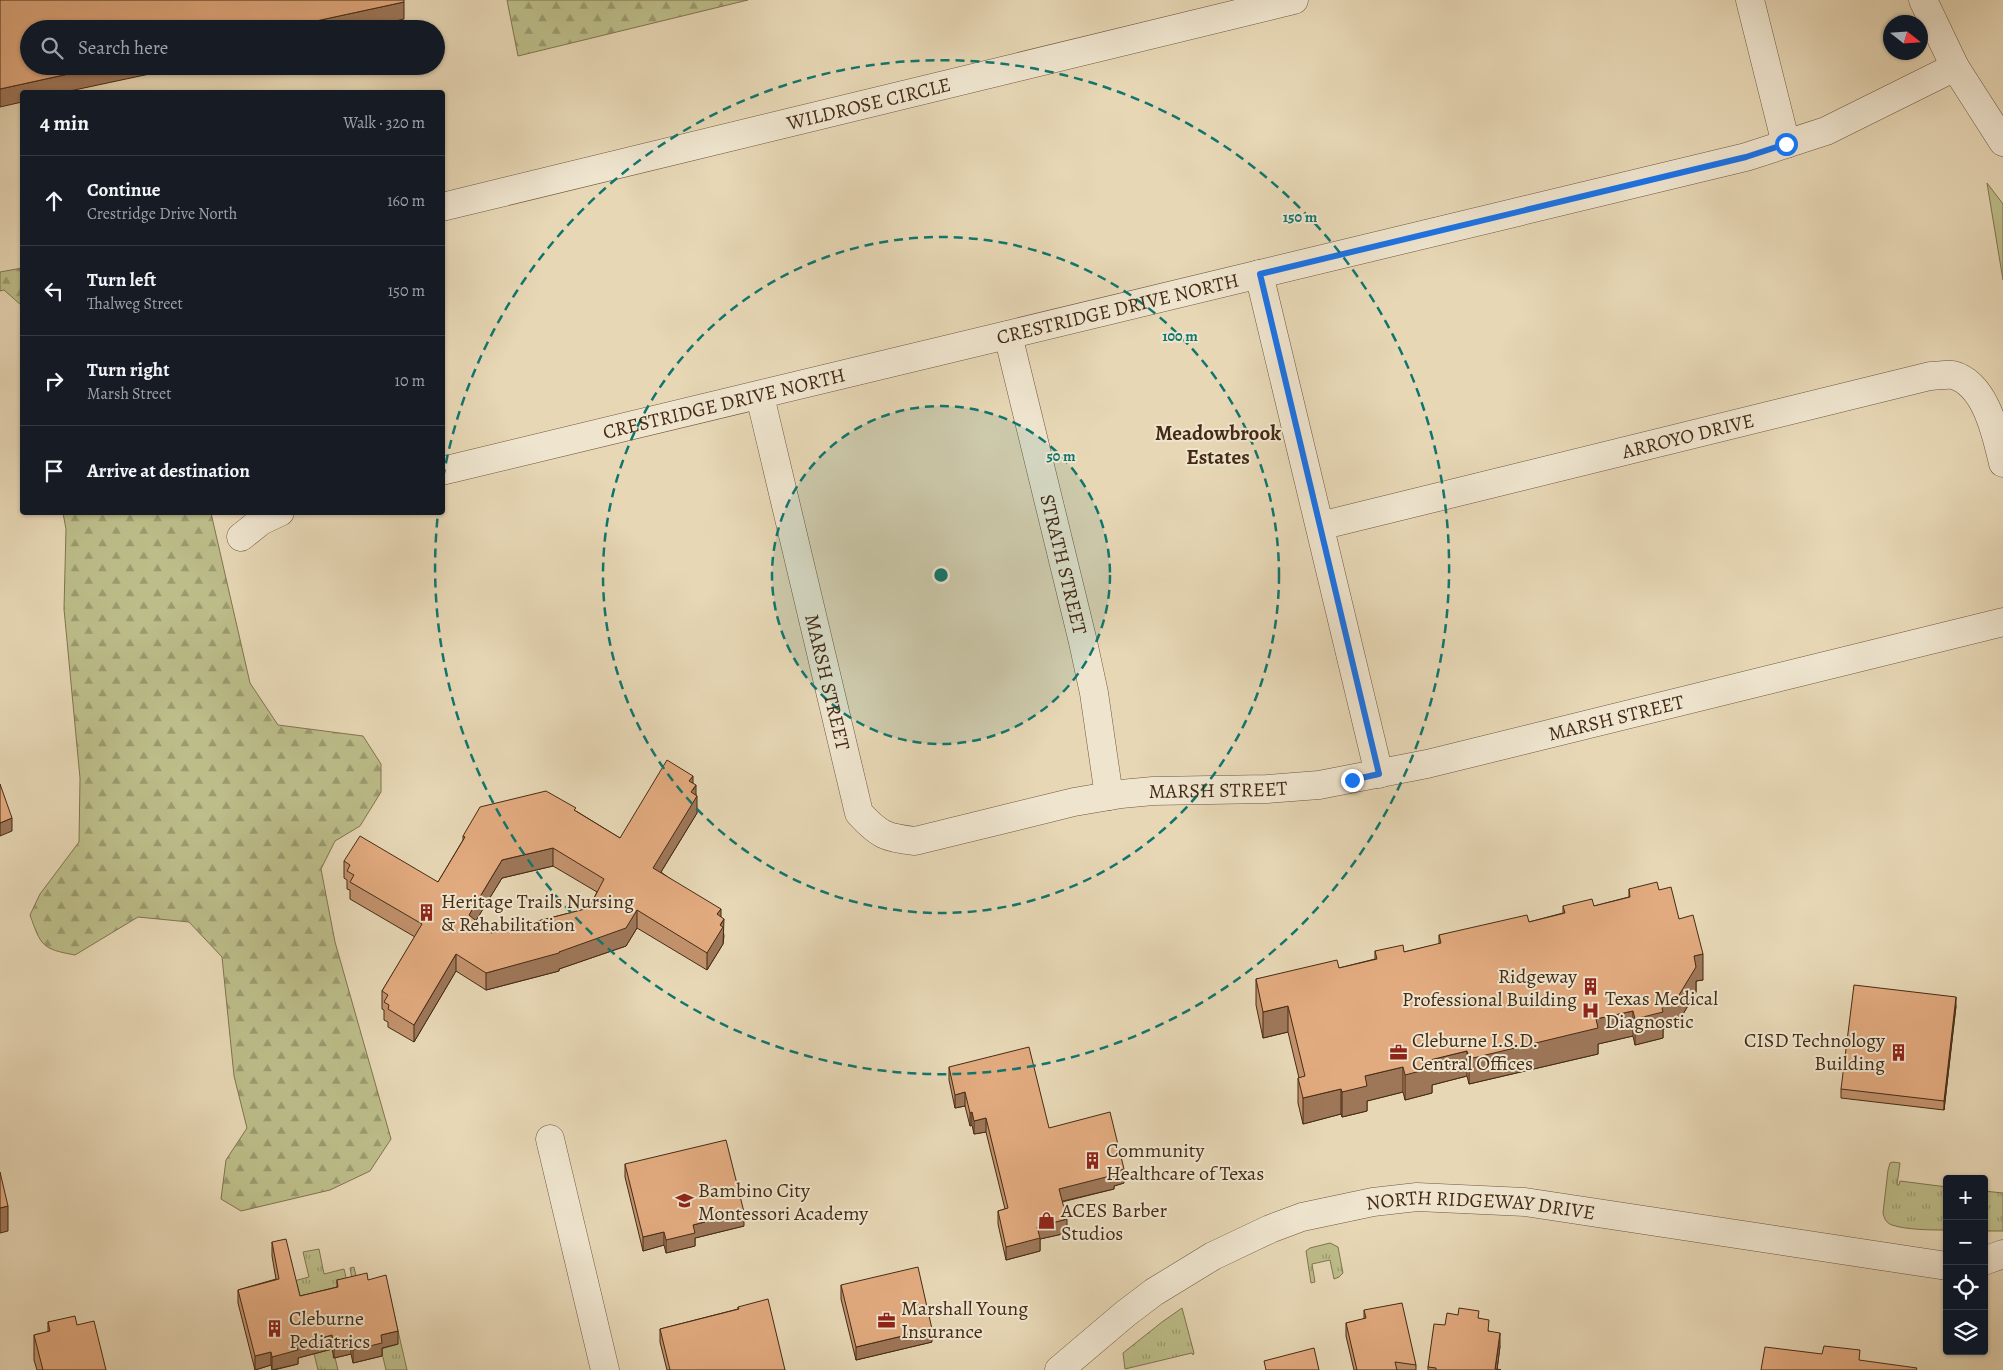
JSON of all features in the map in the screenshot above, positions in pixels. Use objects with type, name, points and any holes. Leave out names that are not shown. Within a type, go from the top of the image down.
[{"type":"street","name":"WILDROSE CIRCLE","points":[[445,205],[1294,0]]},
{"type":"street","points":[[1750,0],[1786,144]]},
{"type":"street","points":[[1923,0],[1955,67],[2003,142]]},
{"type":"street","name":"CRESTRIDGE DRIVE NORTH","points":[[445,470],[1736,160],[1826,131],[1955,67]]},
{"type":"street","points":[[1260,274],[1379,774]]},
{"type":"street","name":"STRATH STREET","points":[[1008,335],[1085,650],[1094,693],[1109,796]]},
{"type":"street","name":"ARROYO DRIVE","points":[[1320,526],[1930,376],[1952,375],[1972,385],[1989,412],[2003,463]]},
{"type":"street","name":"MARSH STREET","points":[[760,396],[854,796],[860,813],[874,830],[894,839],[915,841],[1074,802],[1109,796],[1154,791],[1267,789],[1320,785],[1379,774],[2003,622]]},
{"type":"street","points":[[241,537],[261,521],[274,515]]},
{"type":"street","points":[[550,1139],[605,1370]]},
{"type":"street","name":"NORTH RIDGEWAY DRIVE","points":[[1059,1370],[1154,1292],[1213,1256],[1270,1229],[1302,1217],[1373,1202],[1416,1198],[1525,1202],[1943,1265]]},
{"type":"street","points":[[1988,1259],[2003,1254]]},
{"type":"street","points":[[1988,1270],[2003,1272]]},
{"type":"green space","points":[[507,0],[748,0],[518,56]]},
{"type":"green space","points":[[1987,183],[2003,204],[2003,280]]},
{"type":"green space","points":[[20,268],[20,304],[4,290],[0,291],[0,272]]},
{"type":"green space","points":[[63,515],[211,515],[250,683],[278,725],[363,736],[381,764],[381,792],[360,826],[335,841],[321,869],[335,942],[391,1139],[370,1171],[330,1190],[241,1211],[221,1199],[226,1160],[247,1128],[234,1076],[222,957],[189,922],[138,917],[75,955],[49,948],[40,940],[37,933],[30,915],[40,894],[79,842],[80,778],[64,609],[66,529]]},
{"type":"green space","points":[[1890,1163],[1900,1163],[1897,1185],[1899,1185],[1900,1181],[1943,1186],[1943,1230],[1905,1228],[1887,1222],[1883,1213]]},
{"type":"green space","points":[[1988,1191],[2003,1193],[2003,1231],[1988,1231]]},
{"type":"green space","points":[[1330,1243],[1338,1247],[1343,1273],[1334,1279],[1330,1260],[1312,1264],[1315,1282],[1311,1283],[1306,1251],[1310,1248]]},
{"type":"green space","points":[[319,1249],[324,1274],[344,1269],[349,1290],[322,1304],[338,1370],[318,1370],[297,1284],[279,1285],[309,1277],[303,1252]]},
{"type":"green space","points":[[354,1267],[358,1285],[387,1283],[407,1370],[386,1370],[381,1349],[398,1344],[354,1289],[350,1268]]},
{"type":"green space","points":[[1182,1308],[1193,1355],[1192,1353],[1125,1369],[1123,1353]]},
{"type":"building","points":[[0,0],[404,0],[404,2],[321,20],[20,20],[20,75],[64,75],[0,89]]},
{"type":"building","name":"Heritage Trails Nursing & Rehabilitation","points":[[667,760],[693,776],[689,781],[696,785],[691,792],[697,796],[653,868],[721,909],[717,914],[724,919],[720,925],[723,927],[707,953],[637,910],[626,928],[559,953],[486,973],[456,954],[414,1025],[388,1009],[389,1005],[384,1002],[388,995],[382,991],[422,924],[350,882],[354,875],[347,871],[350,865],[344,861],[360,836],[438,882],[465,837],[463,836],[480,807],[546,791],[576,808],[574,810],[620,838]],"holes":[[[553,848],[604,879],[589,908],[491,933],[469,915],[502,860]]]},
{"type":"building","points":[[0,784],[12,818],[0,823]]},
{"type":"building","points":[[1657,882],[1659,890],[1671,887],[1679,919],[1693,915],[1703,954],[1694,956],[1696,967],[1676,1000],[1661,1004],[1663,1012],[1635,1019],[1633,1011],[1596,1019],[1598,1028],[1469,1059],[1467,1051],[1430,1060],[1432,1068],[1405,1075],[1403,1067],[1365,1076],[1367,1086],[1342,1092],[1341,1089],[1303,1098],[1298,1078],[1305,1076],[1288,1006],[1263,1012],[1256,979],[1337,960],[1339,968],[1377,959],[1375,951],[1403,945],[1404,952],[1441,943],[1439,935],[1527,915],[1529,922],[1565,913],[1563,906],[1592,899],[1594,906],[1630,897],[1629,889]]},
{"type":"building","name":"CISD Technology Building","points":[[1854,985],[1956,997],[1944,1101],[1841,1089]]},
{"type":"building","points":[[1029,1047],[1049,1128],[1110,1112],[1124,1169],[1114,1172],[1114,1175],[1059,1189],[1067,1219],[1037,1227],[1040,1238],[1006,1247],[998,1211],[1008,1208],[986,1118],[974,1121],[965,1092],[955,1095],[949,1067]]},
{"type":"building","name":"Bambino City Montessori Academy","points":[[726,1140],[744,1212],[693,1225],[695,1233],[666,1240],[664,1232],[643,1237],[625,1164]]},
{"type":"building","points":[[0,1172],[8,1206],[0,1208]]},
{"type":"building","points":[[286,1239],[300,1296],[338,1287],[337,1280],[367,1273],[368,1280],[386,1275],[398,1331],[381,1335],[382,1343],[353,1350],[351,1341],[334,1345],[332,1335],[296,1345],[298,1350],[272,1357],[271,1352],[255,1356],[238,1290],[279,1279],[272,1242]]},
{"type":"building","name":"Marshall Young Insurance","points":[[918,1267],[932,1329],[856,1347],[841,1285]]},
{"type":"building","points":[[768,1299],[785,1370],[670,1370],[660,1329],[739,1309],[738,1307]]},
{"type":"building","points":[[1402,1303],[1416,1365],[1395,1362],[1397,1370],[1357,1370],[1346,1323],[1366,1318],[1364,1310]]},
{"type":"building","points":[[1459,1308],[1479,1311],[1478,1318],[1489,1320],[1488,1331],[1500,1333],[1495,1369],[1501,1370],[1436,1370],[1436,1368],[1428,1367],[1434,1324],[1445,1325],[1447,1313],[1458,1315]]},
{"type":"building","points":[[75,1316],[77,1325],[94,1321],[106,1370],[43,1370],[34,1335],[50,1331],[48,1322]]},
{"type":"building","points":[[1824,1346],[1860,1350],[1859,1360],[1917,1368],[1916,1370],[1761,1370],[1765,1347],[1822,1354]]},
{"type":"building","points":[[1314,1348],[1319,1370],[1266,1370],[1264,1361]]},
{"type":"place","name":"Heritage Trails Nursing & Rehabilitation","points":[[427,913]]},
{"type":"place","name":"Ridgeway Professional Building","points":[[1591,987]]},
{"type":"place","name":"Texas Medical Diagnostic","points":[[1591,1010]]},
{"type":"place","name":"Cleburne I.S.D. Central Offices","points":[[1398,1052]]},
{"type":"place","name":"CISD Technology Building","points":[[1899,1052]]},
{"type":"place","name":"Community Healthcare of Texas","points":[[1092,1161]]},
{"type":"place","name":"Bambino City Montessori Academy","points":[[684,1201]]},
{"type":"place","name":"ACES Barber Studios","points":[[1047,1221]]},
{"type":"place","name":"Marshall Young Insurance","points":[[887,1320]]},
{"type":"place","name":"Cleburne Pediatrics","points":[[275,1329]]},
{"type":"district","name":"Meadowbrook Estates","points":[[1218,445]]},
{"type":"route","points":[[1352,780],[1379,774],[1260,274],[1746,157],[1786,144]]}]
